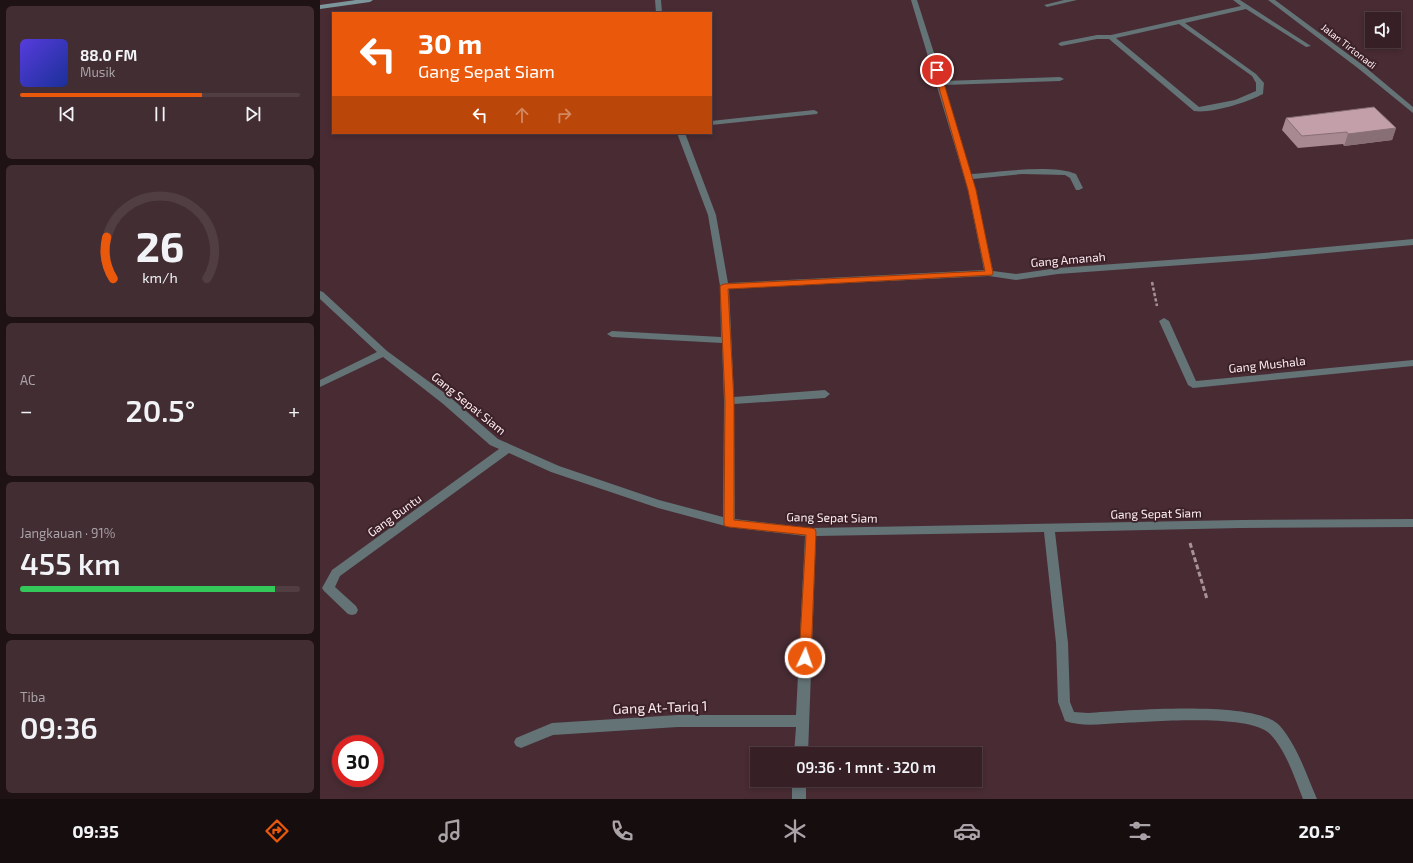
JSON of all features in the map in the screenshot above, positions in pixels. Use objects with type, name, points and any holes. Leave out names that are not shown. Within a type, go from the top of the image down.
[{"type":"main road","points":[[320,7],[370,0]]},
{"type":"street","points":[[658,0],[659,12]]},
{"type":"street","points":[[914,0],[941,83],[968,177],[989,273]]},
{"type":"street","points":[[1047,5],[1074,0]]},
{"type":"street","points":[[1236,0],[1308,46]]},
{"type":"street","name":"Jalan Tirtonadi","points":[[1271,0],[1327,41],[1413,111]]},
{"type":"street","points":[[1061,44],[1097,37],[1111,37],[1246,7]]},
{"type":"street","points":[[1111,37],[1196,109],[1231,104],[1251,98],[1260,92],[1260,83],[1254,75],[1179,21]]},
{"type":"street","points":[[941,83],[1060,79]]},
{"type":"street","points":[[712,123],[814,112]]},
{"type":"street","points":[[681,134],[712,214],[724,286],[729,401],[729,524]]},
{"type":"street","points":[[968,177],[1022,172],[1066,173],[1073,176],[1080,188]]},
{"type":"street","name":"Gang Amanah","points":[[724,286],[989,273],[1016,277],[1058,271],[1252,257],[1413,242]]},
{"type":"street","name":"Gang Sepat Siam","points":[[320,294],[384,353],[446,400],[494,442],[555,469],[658,504],[729,524],[811,532],[1248,524],[1413,523]]},
{"type":"street","name":"Gang Mushala","points":[[1164,321],[1193,385],[1413,363]]},
{"type":"street","points":[[612,334],[727,340]]},
{"type":"street","points":[[320,384],[384,353]]},
{"type":"street","points":[[729,401],[825,394]]},
{"type":"street","name":"Gang Buntu","points":[[352,610],[328,588],[336,573],[508,448]]},
{"type":"street","points":[[1049,528],[1062,643],[1064,702],[1070,717],[1088,719],[1197,714],[1237,717],[1258,721],[1274,729],[1292,755],[1310,799]]},
{"type":"street","points":[[800,747],[811,532]]},
{"type":"street","name":"Gang At-Tariq 1","points":[[521,742],[552,729],[678,721],[802,721]]},
{"type":"street","points":[[799,787],[799,799]]},
{"type":"path","points":[[1151,264],[1156,304],[1164,321]]},
{"type":"path","points":[[1185,526],[1207,598]]},
{"type":"building","points":[[1374,107],[1396,128],[1348,134],[1347,132],[1302,136],[1286,118]]},
{"type":"route","points":[[805,658],[811,532],[729,524],[729,401],[724,286],[989,273],[972,190],[937,70]]}]
